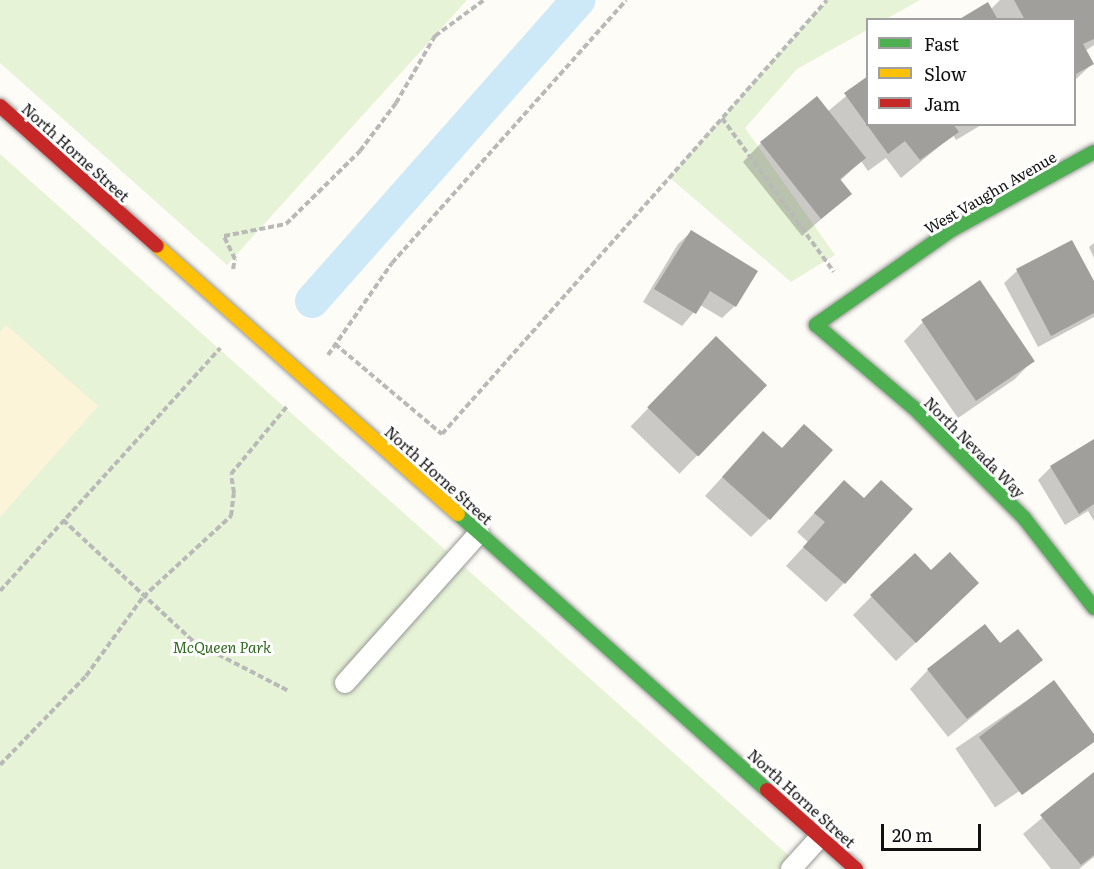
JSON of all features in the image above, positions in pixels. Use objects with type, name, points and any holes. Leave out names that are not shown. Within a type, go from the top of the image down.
[{"type":"street","name":"North Horne Street","points":[[0,106],[856,869]]},
{"type":"street","name":"West Vaughn Avenue","points":[[816,326],[950,231],[1094,152]]},
{"type":"street","name":"North Nevada Way","points":[[816,326],[914,408],[1015,510],[1094,608]]},
{"type":"lane","points":[[345,683],[479,533]]},
{"type":"lane","points":[[792,869],[820,837]]},
{"type":"path","points":[[0,765],[86,676],[143,597],[231,516],[234,493],[231,474],[310,381],[392,263],[626,0]]},
{"type":"path","points":[[335,344],[442,434],[827,0]]},
{"type":"path","points":[[722,118],[854,299]]},
{"type":"path","points":[[63,520],[143,597],[194,642],[287,690]]},
{"type":"green space","points":[[0,0],[467,0],[227,265],[0,63]]},
{"type":"green space","points":[[827,0],[920,0],[888,18],[866,18],[866,31],[797,69],[745,128],[835,255],[791,282],[669,177]]},
{"type":"green space","name":"McQueen Park","points":[[0,154],[804,869],[0,869]]},
{"type":"sand","points":[[6,325],[98,406],[0,517],[0,332]]},
{"type":"building","points":[[1014,0],[1094,0],[1094,39],[1083,44],[1094,64],[1076,74],[1076,18],[1024,18]]},
{"type":"building","points":[[988,2],[997,18],[961,18]]},
{"type":"building","points":[[866,77],[866,124],[844,93]]},
{"type":"building","points":[[817,96],[866,158],[840,179],[852,194],[821,219],[760,142]]},
{"type":"building","points":[[868,126],[954,126],[959,132],[920,160],[905,141],[888,154]]},
{"type":"building","points":[[691,230],[758,271],[736,307],[710,291],[696,314],[654,289]]},
{"type":"building","points":[[1072,240],[1094,281],[1094,313],[1051,336],[1016,269]]},
{"type":"building","points":[[980,280],[1035,361],[976,401],[921,320]]},
{"type":"building","points":[[716,336],[767,385],[698,457],[647,407]]},
{"type":"building","points":[[804,424],[833,450],[770,520],[722,477],[763,431],[782,448]]},
{"type":"building","points":[[1094,439],[1094,504],[1079,514],[1050,466]]},
{"type":"building","points":[[844,480],[864,498],[881,480],[913,509],[845,584],[803,547],[825,522],[814,513]]},
{"type":"building","points":[[950,552],[979,583],[916,643],[870,595],[915,553],[931,570]]},
{"type":"building","points":[[985,624],[1000,643],[1018,629],[1043,660],[967,719],[927,669]]},
{"type":"building","points":[[1054,680],[1094,734],[1094,742],[1022,795],[979,737]]},
{"type":"building","points":[[1094,772],[1094,855],[1081,865],[1040,815]]},
{"type":"waterway","points":[[312,301],[578,0]]},
{"type":"traffic: fast","points":[[1094,152],[950,231],[816,325],[914,408],[1024,518],[1094,608]]},
{"type":"traffic: fast","points":[[458,514],[767,790]]},
{"type":"traffic: slow","points":[[157,246],[458,514]]},
{"type":"traffic: jam","points":[[0,106],[157,246]]},
{"type":"traffic: jam","points":[[767,790],[856,869]]}]
